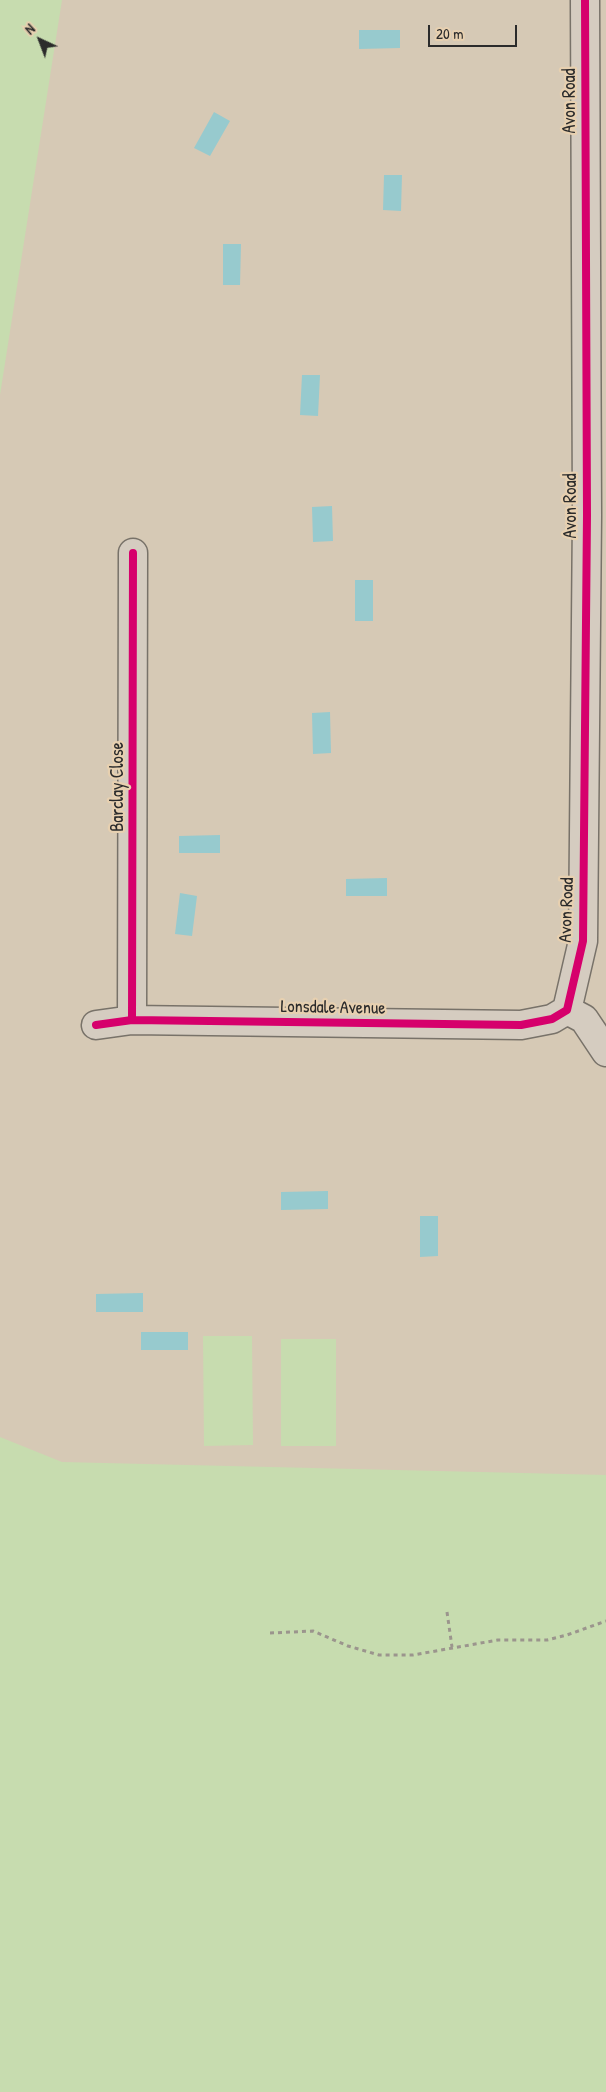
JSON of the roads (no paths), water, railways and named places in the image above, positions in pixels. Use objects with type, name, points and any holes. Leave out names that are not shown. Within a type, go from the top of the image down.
[{"type":"street","name":"Avon Road","points":[[567,1010],[584,941],[586,515],[585,0]]},
{"type":"street","name":"Barclay Close","points":[[132,1020],[133,553]]},
{"type":"street","name":"Lonsdale Avenue","points":[[96,1025],[132,1020],[521,1025],[552,1019],[567,1010]]},
{"type":"street","points":[[567,1010],[584,1019],[606,1052]]},
{"type":"water","points":[[359,30],[400,30],[400,48],[359,49]]},
{"type":"water","points":[[214,112],[230,121],[210,156],[194,148]]},
{"type":"water","points":[[384,175],[402,175],[401,211],[383,210]]},
{"type":"water","points":[[223,244],[241,244],[240,285],[223,285]]},
{"type":"water","points":[[302,375],[320,375],[318,416],[300,415]]},
{"type":"water","points":[[332,506],[333,541],[313,542],[312,507]]},
{"type":"water","points":[[355,580],[373,580],[373,621],[355,621]]},
{"type":"water","points":[[330,712],[331,753],[313,754],[312,713]]},
{"type":"water","points":[[220,835],[220,853],[179,853],[179,836]]},
{"type":"water","points":[[387,878],[387,896],[346,896],[346,879]]},
{"type":"water","points":[[180,893],[197,896],[192,936],[175,934]]},
{"type":"water","points":[[328,1191],[328,1209],[281,1210],[281,1192]]},
{"type":"water","points":[[420,1216],[438,1216],[438,1256],[420,1257]]},
{"type":"water","points":[[143,1293],[143,1312],[96,1312],[96,1294]]},
{"type":"water","points":[[141,1332],[188,1332],[188,1350],[141,1350]]}]
